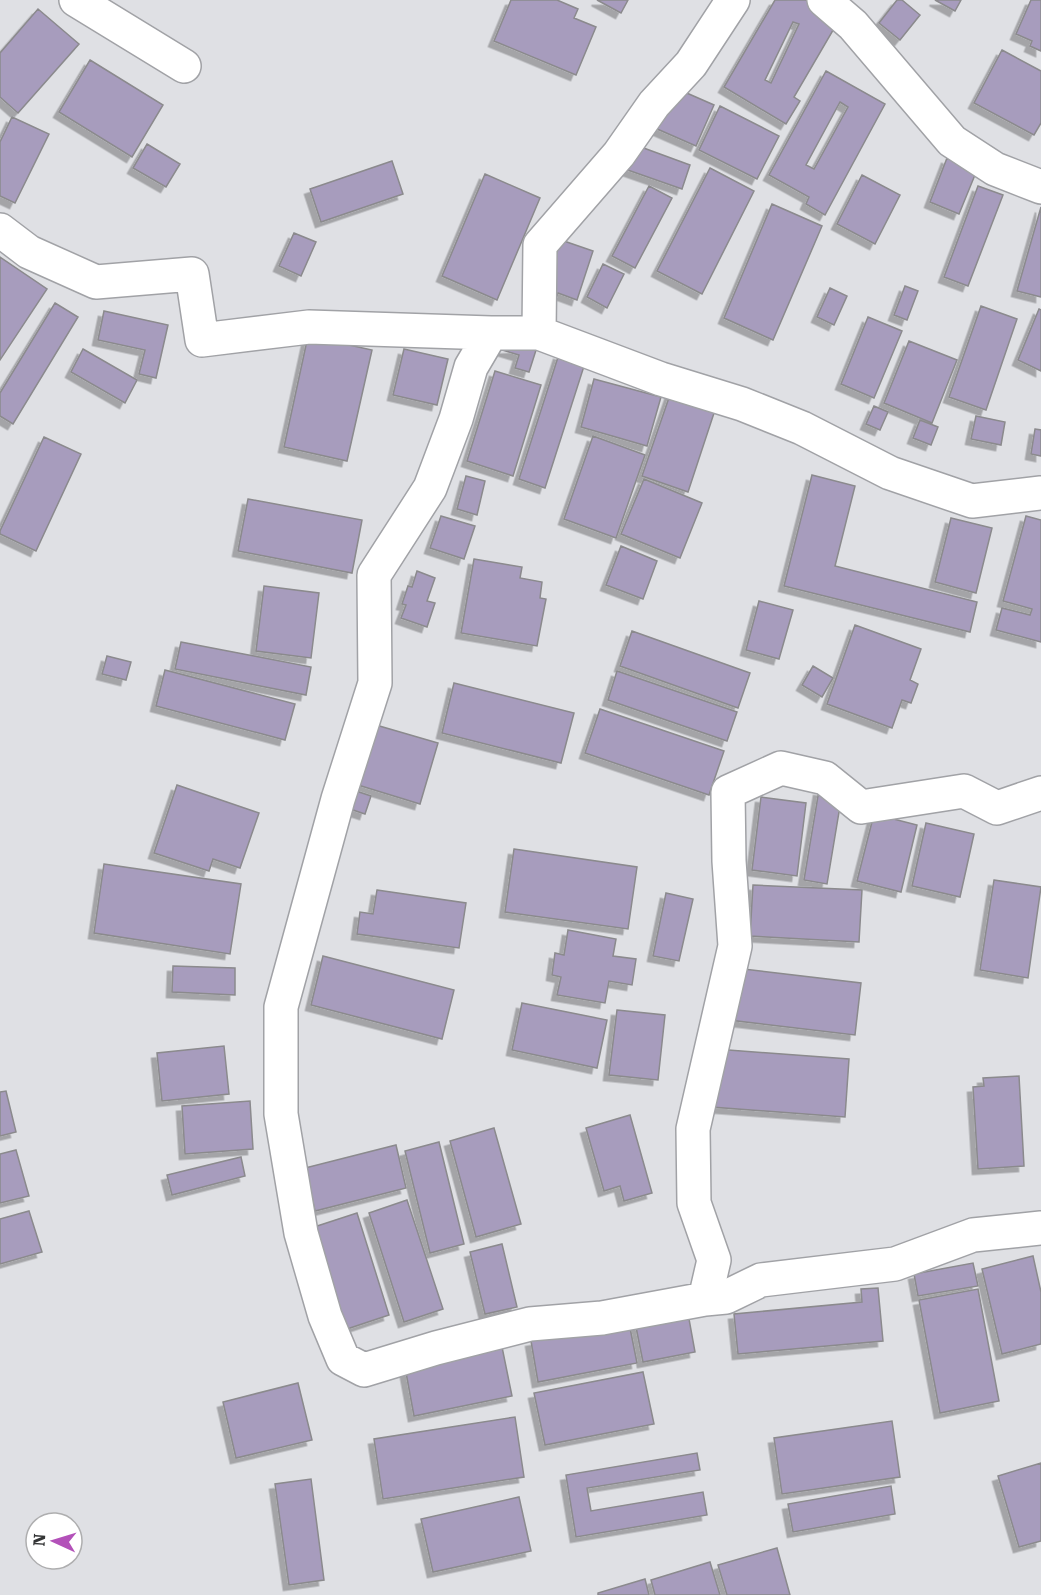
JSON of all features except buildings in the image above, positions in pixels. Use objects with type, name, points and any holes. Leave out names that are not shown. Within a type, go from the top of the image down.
[{"type":"street","points":[[76,0],[184,66]]},
{"type":"street","points":[[539,333],[540,245],[619,154],[654,104],[691,64],[732,0]]},
{"type":"street","points":[[824,0],[854,25],[952,141],[995,169],[1041,187]]},
{"type":"street","points":[[0,230],[29,252],[96,282],[192,274],[202,340],[309,327],[539,333],[661,379],[742,405],[802,428],[890,473],[972,501],[1041,493]]},
{"type":"street","points":[[491,333],[471,367],[456,419],[430,488],[374,575],[375,683],[338,799],[281,1007],[281,1114],[301,1233],[325,1316],[343,1359],[364,1370],[436,1348],[530,1324],[602,1318],[705,1299],[726,1298],[761,1280],[895,1263],[973,1235],[1041,1228]]},
{"type":"street","points":[[705,1299],[714,1260],[694,1203],[693,1129],[735,946],[729,861],[728,792],[781,768],[825,778],[861,807],[964,791],[997,808],[1041,793]]}]
